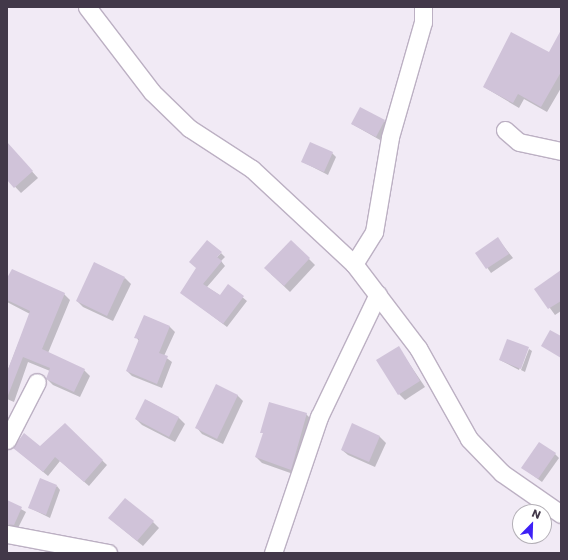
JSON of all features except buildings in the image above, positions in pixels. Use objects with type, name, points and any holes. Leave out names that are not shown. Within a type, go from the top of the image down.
[{"type":"street","points":[[87,7],[152,92],[189,128],[252,170],[354,264],[418,348],[469,439],[502,473],[561,514]]},
{"type":"street","points":[[354,264],[374,232],[390,137],[423,22],[423,7]]},
{"type":"street","points":[[505,130],[519,142],[561,151]]},
{"type":"street","points":[[273,553],[319,417],[378,294]]},
{"type":"street","points":[[7,440],[37,382]]},
{"type":"street","points":[[7,534],[108,553]]}]
